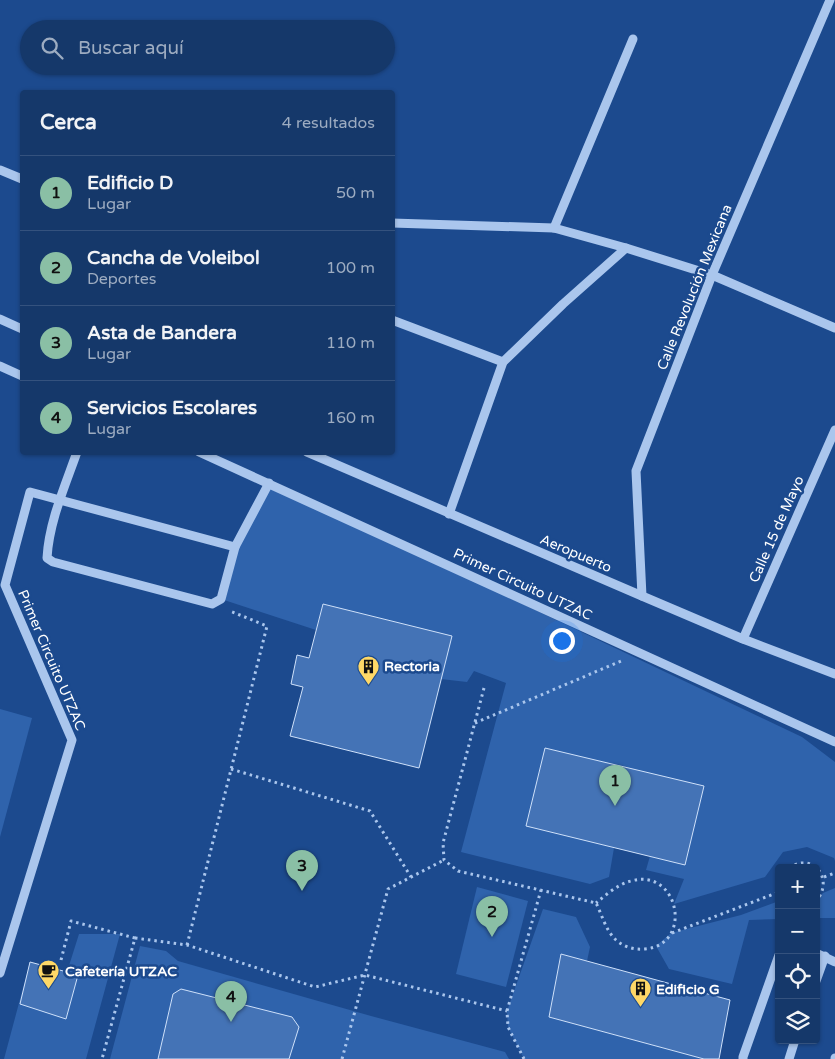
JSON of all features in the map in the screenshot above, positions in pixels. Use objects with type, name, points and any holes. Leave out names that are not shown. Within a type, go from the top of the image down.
[{"type":"street","name":"Calle Revolución Mexicana","points":[[642,596],[636,471],[712,275],[830,0]]},
{"type":"street","points":[[554,228],[632,39]]},
{"type":"street","points":[[0,170],[20,178]]},
{"type":"street","points":[[395,223],[554,228],[712,275],[835,328]]},
{"type":"street","points":[[449,514],[503,362],[563,304],[626,248]]},
{"type":"street","points":[[0,320],[20,328]]},
{"type":"street","points":[[395,321],[503,362]]},
{"type":"street","points":[[0,366],[20,375]]},
{"type":"street","name":"Calle 15 de Mayo","points":[[743,638],[835,430]]},
{"type":"street","points":[[76,455],[60,500],[48,546],[47,558],[53,562],[212,604],[221,599],[235,547],[269,483]]},
{"type":"street","name":"Primer Circuito UTZAC","points":[[206,455],[835,742]]},
{"type":"street","name":"Aeropuerto","points":[[315,455],[642,596],[835,674]]},
{"type":"street","name":"Primer Circuito UTZAC","points":[[0,972],[72,740],[5,585],[30,492],[60,500]]},
{"type":"street","points":[[60,500],[235,547]]},
{"type":"street","points":[[821,954],[835,962]]},
{"type":"street","points":[[743,1059],[775,966]]},
{"type":"street","points":[[789,1059],[795,1044]]},
{"type":"path","points":[[187,945],[267,626],[212,604]]},
{"type":"path","points":[[475,723],[640,653]]},
{"type":"path","points":[[484,688],[443,843],[444,860],[458,871],[596,903],[624,883],[634,880],[654,882],[670,894],[676,914],[675,924],[665,941],[656,946],[647,950],[627,947],[611,935],[596,903]]},
{"type":"path","points":[[231,769],[370,811],[411,877]]},
{"type":"path","points":[[342,1059],[388,889],[444,860]]},
{"type":"path","points":[[795,864],[804,862],[813,864]]},
{"type":"path","points":[[820,871],[824,877],[825,885],[820,896]]},
{"type":"path","points":[[824,877],[835,873]]},
{"type":"path","points":[[524,1059],[508,1027],[506,1011],[541,890]]},
{"type":"path","points":[[671,933],[775,894]]},
{"type":"path","points":[[60,960],[71,921],[135,938],[187,945],[315,986],[365,975],[506,1011]]},
{"type":"path","points":[[104,1058],[135,938]]},
{"type":"shaded area","points":[[269,483],[802,737],[835,762],[835,861],[834,858],[807,847],[783,852],[765,877],[674,904],[684,879],[646,870],[650,856],[614,848],[609,877],[590,884],[461,852],[506,683],[474,671],[467,682],[441,679],[451,636],[323,604],[316,630],[221,599],[235,547]]},
{"type":"shaded area","points":[[0,709],[32,718],[0,837]]},
{"type":"shaded area","points":[[477,887],[528,901],[506,987],[456,974]]},
{"type":"shaded area","points":[[835,888],[835,918],[820,918],[820,896]]},
{"type":"shaded area","points":[[775,902],[775,919],[749,920],[732,984],[669,969],[656,946],[671,933],[741,915]]},
{"type":"shaded area","points":[[543,909],[576,917],[590,947],[587,961],[561,955],[549,1017],[704,1059],[524,1059],[508,1027],[507,1011]]},
{"type":"shaded area","points":[[79,934],[120,934],[86,1059],[4,1059],[30,962],[67,972]]},
{"type":"shaded area","points":[[140,946],[166,951],[178,961],[505,1052],[509,1059],[110,1059]]},
{"type":"building","name":"Rectoria","points":[[323,604],[452,636],[419,768],[290,736],[303,687],[291,684],[297,655],[309,658]]},
{"type":"building","points":[[545,748],[704,786],[685,865],[526,826]]},
{"type":"building","name":"Edificio G","points":[[561,954],[730,1000],[719,1059],[704,1059],[549,1017]]},
{"type":"building","name":"Cafetería UTZAC","points":[[30,962],[78,975],[66,1019],[20,1004]]},
{"type":"building","points":[[181,989],[292,1017],[299,1027],[289,1059],[158,1059],[173,994]]},
{"type":"place","name":"Rectoria","points":[[368,685]]},
{"type":"place","name":"Edificio D","points":[[615,806]]},
{"type":"place","name":"Asta de Bandera","points":[[302,891]]},
{"type":"place","name":"Cancha de Voleibol","points":[[492,937]]},
{"type":"place","name":"Cafetería UTZAC","points":[[49,990]]},
{"type":"place","name":"Edificio G","points":[[640,1008]]},
{"type":"place","name":"Servicios Escolares","points":[[231,1022]]}]
